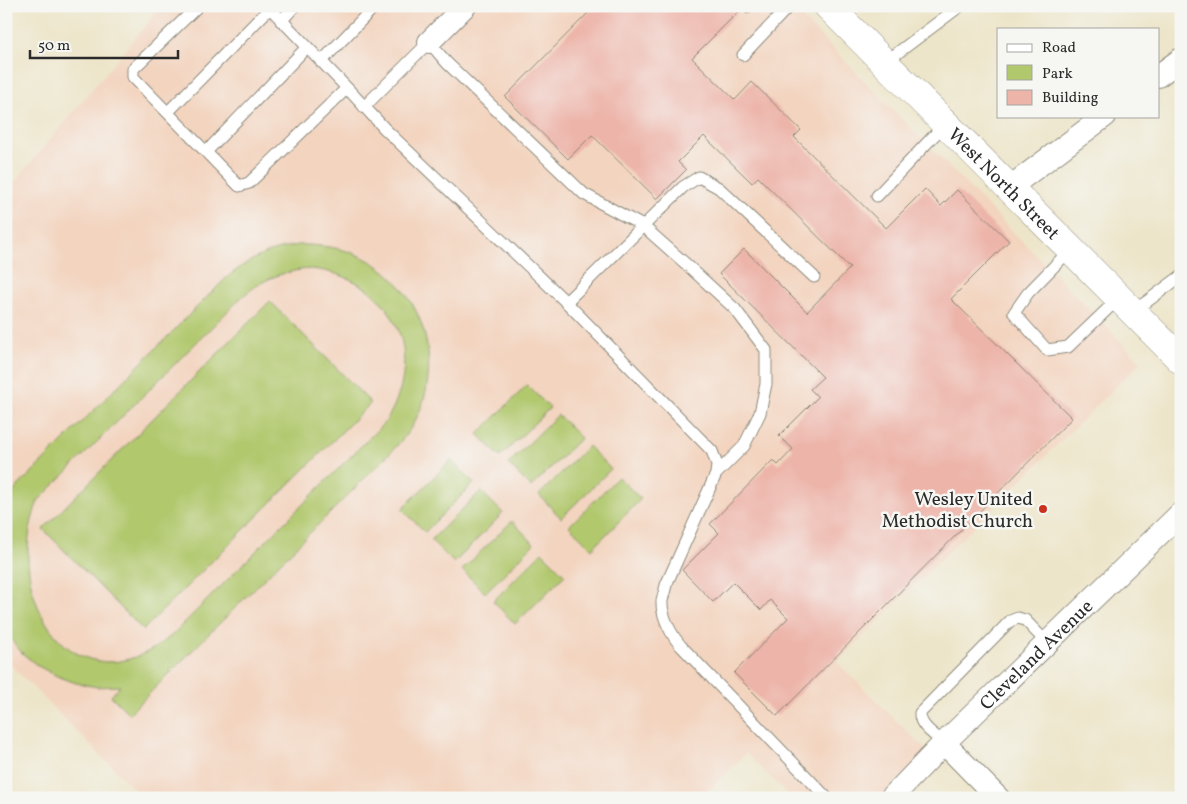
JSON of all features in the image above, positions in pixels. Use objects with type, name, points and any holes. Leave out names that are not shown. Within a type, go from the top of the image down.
[{"type":"main road","name":"West North Street","points":[[828,6],[944,125],[1181,360]]},
{"type":"street","points":[[429,42],[465,6]]},
{"type":"street","points":[[1160,75],[1181,60]]},
{"type":"street","points":[[1008,188],[1102,118]]},
{"type":"street","name":"Cleveland Avenue","points":[[891,798],[944,743],[1181,513]]},
{"type":"street","points":[[944,743],[998,798]]},
{"type":"lane","points":[[198,6],[133,68],[133,77],[239,186],[249,183],[347,88]]},
{"type":"lane","points":[[281,21],[296,6]]},
{"type":"lane","points":[[321,62],[375,6]]},
{"type":"lane","points":[[743,55],[788,6]]},
{"type":"lane","points":[[884,63],[960,6]]},
{"type":"lane","points":[[168,112],[269,7],[364,107],[566,302],[712,451],[717,465],[716,474],[666,585],[662,603],[667,622],[672,636],[681,646],[827,798]]},
{"type":"lane","points":[[364,107],[429,42],[447,63],[584,194],[643,226],[736,309],[766,350],[766,384],[760,413],[744,446],[716,474]]},
{"type":"lane","points":[[206,152],[307,47]]},
{"type":"lane","points":[[877,196],[944,125]]},
{"type":"lane","points":[[566,302],[683,186],[699,177],[719,188],[814,277]]},
{"type":"lane","points":[[1070,250],[1028,293],[1014,313],[1047,350],[1068,347],[1126,305],[1181,276]]},
{"type":"lane","points":[[944,743],[922,724],[919,719],[920,713],[1010,621],[1018,618],[1025,620],[1047,643]]},
{"type":"shaded area","points":[[162,6],[791,6],[1141,362],[837,662],[927,751],[881,798],[791,798],[746,753],[701,798],[143,798],[6,660],[6,192]]},
{"type":"green space","points":[[299,245],[322,246],[352,253],[381,268],[398,284],[411,302],[421,324],[427,346],[429,369],[426,393],[416,420],[394,449],[129,714],[111,696],[120,686],[97,687],[76,683],[57,676],[38,666],[22,653],[6,633],[6,500],[225,279],[259,256]],"holes":[[[310,269],[338,275],[362,286],[381,302],[394,321],[402,344],[404,369],[398,395],[386,421],[171,636],[136,657],[104,662],[77,653],[54,634],[38,607],[29,574],[29,538],[38,501],[243,296],[274,277],[300,270]]]},
{"type":"green space","points":[[270,301],[371,403],[143,630],[43,529]]},
{"type":"green space","points":[[527,385],[550,408],[500,457],[478,434]]},
{"type":"green space","points":[[558,415],[581,438],[531,487],[508,464]]},
{"type":"green space","points":[[588,446],[611,469],[561,518],[539,495]]},
{"type":"green space","points":[[451,460],[474,483],[425,532],[402,509]]},
{"type":"green space","points":[[618,477],[641,499],[592,549],[569,526]]},
{"type":"green space","points":[[481,491],[503,513],[454,563],[431,540]]},
{"type":"green space","points":[[512,521],[534,544],[485,593],[462,570]]},
{"type":"green space","points":[[542,552],[565,575],[515,624],[493,601]]},
{"type":"building","points":[[595,6],[755,6],[748,14],[742,8],[692,58],[735,100],[752,82],[801,130],[794,137],[886,228],[925,189],[941,206],[957,190],[1009,241],[951,299],[1072,418],[777,716],[734,673],[788,618],[770,600],[761,610],[733,582],[713,602],[682,570],[719,533],[710,524],[773,460],[778,465],[793,449],[779,436],[818,397],[810,389],[823,377],[719,274],[744,249],[807,312],[850,268],[758,177],[752,183],[704,136],[678,162],[686,170],[657,199],[592,135],[568,159],[505,97]]},
{"type":"place","name":"Wesley United Methodist Church","points":[[1043,509]]}]
